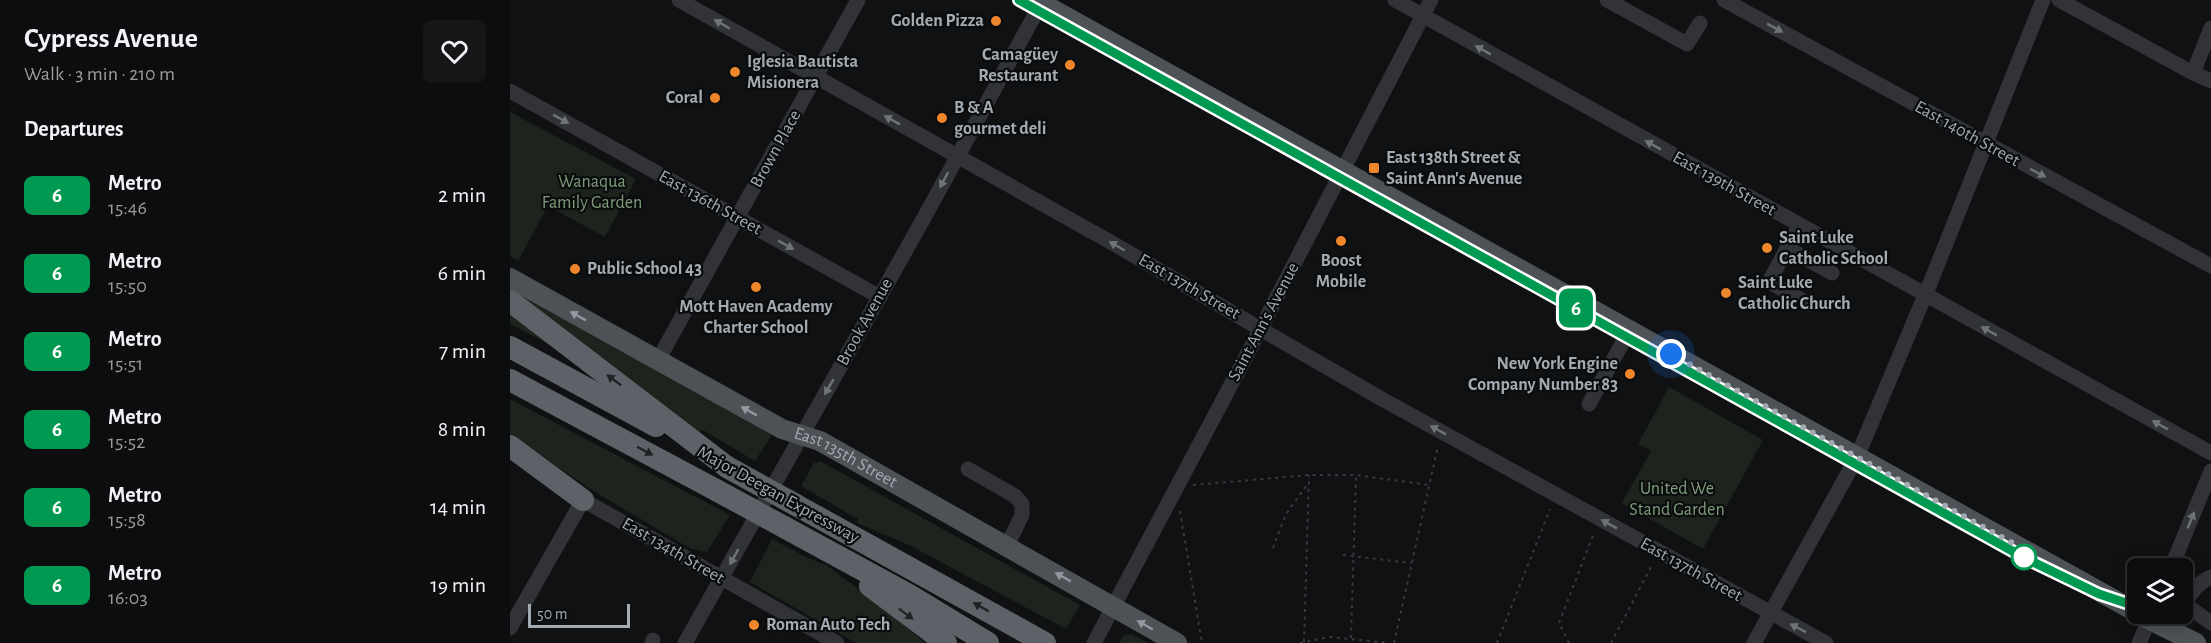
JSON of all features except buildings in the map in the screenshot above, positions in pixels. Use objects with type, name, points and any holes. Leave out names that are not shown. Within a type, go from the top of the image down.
[{"type":"highway","points":[[510,301],[727,467]]},
{"type":"highway","name":"Major Deegan Expressway","points":[[510,347],[1043,641]]},
{"type":"highway","name":"Major Deegan Expressway","points":[[510,380],[716,489],[827,551]]},
{"type":"highway","points":[[510,446],[583,500]]},
{"type":"highway","points":[[827,551],[946,643]]},
{"type":"highway","points":[[827,551],[909,595],[988,643]]},
{"type":"main road","points":[[1040,1],[1629,331],[2127,606]]},
{"type":"main road","name":"East 135th Street","points":[[510,278],[782,429],[820,441],[1177,643]]},
{"type":"main road","points":[[2186,624],[2196,643]]},
{"type":"street","name":"East 137th Street","points":[[679,0],[1114,244],[1441,432],[1826,643]]},
{"type":"street","name":"Brown Place","points":[[658,360],[858,0]]},
{"type":"street","name":"East 139th Street","points":[[1395,0],[2211,453]]},
{"type":"street","name":"Saint Ann's Avenue","points":[[1094,643],[1431,0]]},
{"type":"street","points":[[1607,0],[1687,44],[1700,23]]},
{"type":"street","name":"East 140th Street","points":[[1724,0],[2211,266]]},
{"type":"street","points":[[1754,643],[1857,457],[1925,296],[2043,0]]},
{"type":"street","points":[[2059,0],[2211,81]]},
{"type":"street","name":"Brook Avenue","points":[[685,643],[880,297],[1040,1]]},
{"type":"street","points":[[2193,73],[2211,28]]},
{"type":"street","name":"East 136th Street","points":[[510,91],[880,297]]},
{"type":"street","points":[[1799,225],[1769,282],[1809,304]]},
{"type":"street","points":[[1787,248],[1832,273]]},
{"type":"street","points":[[1589,404],[1629,331]]},
{"type":"street","name":"East 134th Street","points":[[510,460],[837,643]]},
{"type":"street","points":[[968,469],[1016,496],[1022,504],[1022,515],[1007,546]]},
{"type":"street","points":[[2175,558],[2211,471]]},
{"type":"street","points":[[510,628],[583,500]]},
{"type":"street","points":[[2193,595],[2204,582],[2211,595]]},
{"type":"street","points":[[2193,616],[2211,624],[2196,643]]},
{"type":"street","points":[[2139,643],[2142,624]]},
{"type":"path","points":[[1394,643],[1441,432]]},
{"type":"path","points":[[1202,643],[1176,487],[1309,475],[1356,475],[1429,485]]},
{"type":"path","points":[[1309,475],[1302,642],[1329,637],[1389,643]]},
{"type":"path","points":[[1351,638],[1356,475]]},
{"type":"path","points":[[1273,548],[1286,514],[1309,483]]},
{"type":"path","points":[[1497,643],[1556,495]]},
{"type":"path","points":[[1569,643],[1559,623],[1600,519]]},
{"type":"path","points":[[1611,643],[1659,552]]},
{"type":"path","points":[[1343,555],[1412,563]]},
{"type":"green space","name":"Wanaqua Family Garden","points":[[510,112],[636,179],[605,237],[548,206],[518,261],[510,256]]},
{"type":"green space","points":[[516,291],[772,435],[755,461],[703,430],[698,432],[572,338]]},
{"type":"green space","points":[[510,308],[550,345],[510,324]]},
{"type":"green space","name":"United We Stand Garden","points":[[1669,387],[1763,440],[1703,549],[1622,503],[1651,451],[1638,444]]},
{"type":"green space","points":[[510,399],[730,515],[707,552],[691,549],[592,490],[510,434]]},
{"type":"green space","points":[[820,461],[1080,605],[1066,629],[911,546],[857,523],[858,519],[801,486],[814,463]]},
{"type":"green space","points":[[772,539],[826,565],[925,643],[856,643],[750,582]]},
{"type":"green space","points":[[1132,634],[1148,643],[1119,643],[1123,636]]},
{"type":"metro line","name":"6","points":[[1019,0],[2025,558],[2099,594],[2127,603]]},
{"type":"place","name":"Golden Pizza","points":[[996,21]]},
{"type":"place","name":"Camagüey Restaurant","points":[[1070,65]]},
{"type":"place","name":"Iglesia Bautista Misionera","points":[[735,72]]},
{"type":"place","name":"Coral","points":[[715,98]]},
{"type":"place","name":"B & A gourmet deli","points":[[942,118]]},
{"type":"place","name":"East 138th Street & Saint Ann's Avenue","points":[[1374,168]]},
{"type":"place","name":"Boost Mobile","points":[[1341,241]]},
{"type":"place","name":"Saint Luke Catholic School","points":[[1767,248]]},
{"type":"place","name":"Public School 43","points":[[575,269]]},
{"type":"place","name":"Mott Haven Academy Charter School","points":[[756,287]]},
{"type":"place","name":"Saint Luke Catholic Church","points":[[1726,293]]},
{"type":"place","name":"New York Engine Company Number 83","points":[[1630,374]]},
{"type":"place","name":"Roman Auto Tech","points":[[754,625]]},
{"type":"route","points":[[1671,354],[2034,555],[2024,557]]}]
